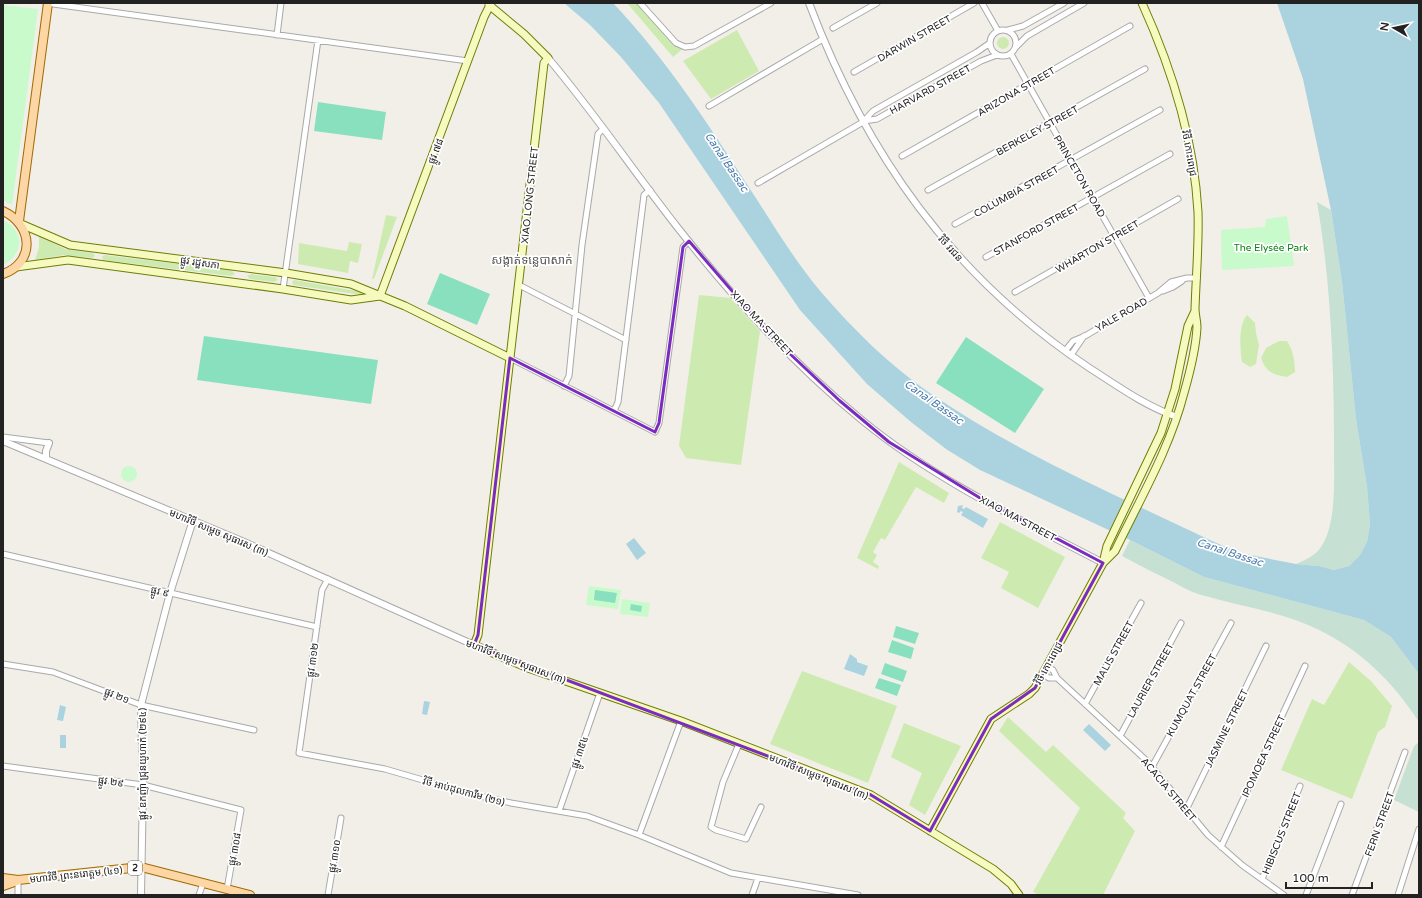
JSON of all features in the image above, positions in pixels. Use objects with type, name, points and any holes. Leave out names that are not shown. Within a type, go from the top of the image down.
[{"type":"main road","points":[[20,223],[48,3]]},
{"type":"main road","name":"វិថី កោះពេជ្រ","points":[[1103,563],[1115,551],[1166,446],[1177,417],[1193,352],[1197,327],[1195,311],[1198,212],[1191,152],[1173,81],[1161,47],[1142,3]]},
{"type":"main road","name":"XIAO MA STREET","points":[[489,4],[524,34],[548,58]]},
{"type":"main road","name":"ផ្លូវ ៧៨","points":[[380,296],[489,4]]},
{"type":"main road","name":"XIAO LONG STREET","points":[[474,645],[478,635],[544,63],[548,58]]},
{"type":"main road","points":[[3,211],[20,223],[27,238],[27,246],[21,261],[3,282]]},
{"type":"main road","name":"ផ្លូវ រដ្ឋសភា","points":[[20,223],[70,245],[286,273],[351,284],[405,306],[510,358]]},
{"type":"main road","name":"ផ្លូវ រដ្ឋសភា","points":[[14,269],[68,260],[283,289],[351,300],[380,296]]},
{"type":"main road","points":[[3,274],[14,269]]},
{"type":"main road","name":"វិថី កោះពេជ្រ","points":[[930,831],[991,719],[1029,694],[1043,674],[1103,563],[1107,546],[1162,433],[1180,370],[1188,326],[1195,311]]},
{"type":"main road","name":"មហាវិថី សម្តេច សុធារស (៣)","points":[[474,645],[528,668],[681,721],[871,795],[993,869],[1011,884],[1019,895]]},
{"type":"main road","name":"មហាវិថី ព្រះនរោត្តម (៤១)","points":[[3,878],[18,880],[141,867],[250,895]]},
{"type":"main road","name":"មហាវិថី ព្រះនរោត្តម (៤១)","points":[[3,886],[18,880]]},
{"type":"street","points":[[44,3],[468,61]]},
{"type":"street","points":[[277,35],[281,3]]},
{"type":"street","points":[[640,3],[676,43],[685,47],[694,46],[771,3]]},
{"type":"street","name":"វិថី វរជន","points":[[809,3],[823,39],[863,122],[886,162],[909,196],[952,249],[1021,317],[1065,351],[1115,384],[1168,414],[1177,417]]},
{"type":"street","points":[[833,28],[877,3]]},
{"type":"street","name":"DARWIN STREET","points":[[854,72],[974,3]]},
{"type":"street","points":[[982,3],[998,31]]},
{"type":"street","points":[[1064,3],[1023,26],[998,31],[992,37],[990,43],[992,49],[997,55],[1003,56],[1011,54],[1027,36],[1084,3]]},
{"type":"street","points":[[1057,7],[1062,15]]},
{"type":"street","name":"ARIZONA STREET","points":[[902,156],[1130,26]]},
{"type":"street","points":[[1008,30],[1016,38],[1016,47]]},
{"type":"street","points":[[708,106],[823,39]]},
{"type":"street","points":[[283,289],[318,40]]},
{"type":"street","name":"HARVARD STREET","points":[[863,122],[872,111],[977,52],[990,43]]},
{"type":"street","name":"PRINCETON ROAD","points":[[1011,54],[1149,298]]},
{"type":"street","name":"HARVARD STREET","points":[[758,184],[863,122],[877,119],[981,60],[997,55]]},
{"type":"street","name":"XIAO MA STREET","points":[[548,58],[689,240],[770,335],[840,401],[890,442],[933,471],[1103,563]]},
{"type":"street","name":"BERKELEY STREET","points":[[928,190],[1145,69]]},
{"type":"street","points":[[928,80],[932,88]]},
{"type":"street","name":"COLUMBIA STREET","points":[[955,224],[1160,110]]},
{"type":"street","points":[[564,386],[569,376],[582,245],[598,134],[603,129]]},
{"type":"street","name":"STANFORD STREET","points":[[986,257],[1170,154]]},
{"type":"street","points":[[614,411],[618,402],[644,195],[650,190]]},
{"type":"street","name":"WHARTON STREET","points":[[1015,292],[1178,200]]},
{"type":"street","points":[[510,358],[655,432],[659,423],[683,247],[689,240]]},
{"type":"street","name":"YALE ROAD","points":[[1065,351],[1072,341],[1085,336],[1158,293],[1171,282],[1186,278],[1197,278]]},
{"type":"street","points":[[519,285],[626,340]]},
{"type":"street","name":"YALE ROAD","points":[[1071,355],[1085,336]]},
{"type":"street","points":[[3,437],[49,443],[46,450],[46,459]]},
{"type":"street","name":"មហាវិថី សម្តេច សុធារស (៣)","points":[[3,441],[193,520],[474,645]]},
{"type":"street","name":"ផ្លូវ ឧកញ៉ា ជ្រុនយូហាក់ (២៩៤)","points":[[141,895],[143,785],[141,705],[170,594],[193,520]]},
{"type":"street","name":"ផ្លូវ ៩","points":[[3,554],[170,594],[317,626]]},
{"type":"street","name":"ផ្លូវ ៣១២","points":[[300,742],[322,590],[328,579]]},
{"type":"street","name":"MALIS STREET","points":[[1085,704],[1141,603]]},
{"type":"street","name":"LAURIER STREET","points":[[1120,736],[1181,623]]},
{"type":"street","name":"KUMQUAT STREET","points":[[1152,767],[1231,623]]},
{"type":"street","name":"JASMINE STREET","points":[[1186,810],[1266,646]]},
{"type":"street","name":"ផ្លូវ ២១","points":[[3,664],[64,675],[141,705],[254,730]]},
{"type":"street","name":"IPOMOEA STREET","points":[[1221,847],[1304,666]]},
{"type":"street","name":"ACACIA STREET","points":[[1047,667],[1053,670],[1057,678],[1152,767],[1186,810],[1221,847],[1284,895]]},
{"type":"street","name":"ACACIA STREET","points":[[1043,674],[1049,678],[1057,678]]},
{"type":"street","name":"ផ្លូវ ៣៥៤","points":[[559,811],[600,693]]},
{"type":"street","points":[[639,835],[681,721]]},
{"type":"street","name":"វិថី អាប់ដុលការីម (២១)","points":[[300,742],[299,753],[385,769],[511,804],[587,816],[639,835],[731,873],[858,895]]},
{"type":"street","points":[[738,744],[723,782],[711,827],[716,830],[746,839],[761,807]]},
{"type":"street","name":"FERN STREET","points":[[1352,895],[1405,752]]},
{"type":"street","name":"ផ្លូវ ២៩","points":[[3,766],[143,785],[241,810]]},
{"type":"street","name":"HIBISCUS STREET","points":[[1262,879],[1300,786]]},
{"type":"street","points":[[1306,895],[1341,804]]},
{"type":"street","name":"ផ្លូវ ៣០៨","points":[[227,889],[241,810]]},
{"type":"street","name":"ផ្លូវ ៣១០","points":[[328,895],[341,818]]},
{"type":"street","points":[[1398,895],[1419,829]]},
{"type":"street","points":[[752,895],[758,878]]},
{"type":"street","points":[[18,880],[18,895]]},
{"type":"street","points":[[200,895],[203,883]]},
{"type":"highlighted area","points":[[689,241],[770,335],[840,401],[889,442],[980,498],[1103,563],[1035,688],[991,719],[930,831],[871,795],[474,645],[478,635],[510,358],[655,432],[659,423],[683,247]]},
{"type":"green space","points":[[627,3],[640,3],[676,43],[685,47],[673,57]]},
{"type":"green space","points":[[3,5],[38,9],[12,205],[3,200]]},
{"type":"green space","points":[[737,30],[759,71],[711,99],[683,61]]},
{"type":"green space","points":[[1001,37],[1005,37],[1009,43],[1005,49],[1001,49],[997,45],[997,41]]},
{"type":"green space","points":[[318,102],[386,112],[382,140],[314,131]]},
{"type":"green space","points":[[1317,202],[1331,210],[1342,282],[1356,419],[1367,487],[1370,524],[1367,542],[1360,555],[1349,566],[1334,570],[1319,566],[1296,564],[1313,555],[1321,547],[1330,526],[1334,500],[1334,418],[1331,325],[1326,263]]},
{"type":"green space","points":[[386,215],[397,217],[374,279],[372,279]]},
{"type":"green space","name":"The Elysée Park","points":[[1287,216],[1294,266],[1222,270],[1221,230],[1265,227],[1266,219]]},
{"type":"green space","points":[[3,220],[15,230],[19,242],[15,255],[3,265]]},
{"type":"green space","points":[[39,236],[65,249],[93,253],[95,256],[92,258],[64,255],[35,260],[39,247]]},
{"type":"green space","points":[[349,242],[362,244],[358,263],[350,261],[348,273],[298,264],[299,243],[347,251]]},
{"type":"green space","points":[[104,255],[231,270],[235,274],[231,276],[103,260],[102,257]]},
{"type":"green space","points":[[440,273],[490,294],[477,325],[427,304]]},
{"type":"green space","points":[[251,274],[275,277],[278,280],[274,282],[250,279],[247,276]]},
{"type":"green space","points":[[294,280],[362,292],[362,295],[293,285],[292,282]]},
{"type":"green space","points":[[699,295],[730,298],[760,331],[741,465],[686,458],[679,446]]},
{"type":"green space","points":[[1247,315],[1255,323],[1259,345],[1256,364],[1250,367],[1242,362],[1240,337],[1242,325]]},
{"type":"green space","points":[[204,336],[378,360],[371,404],[197,380]]},
{"type":"green space","points":[[966,337],[1044,389],[1015,433],[936,383]]},
{"type":"green space","points":[[1279,341],[1287,341],[1291,348],[1295,364],[1295,372],[1287,377],[1274,374],[1268,370],[1261,358],[1266,348]]},
{"type":"green space","points":[[899,462],[949,493],[944,503],[916,487],[885,540],[881,538],[873,552],[877,555],[873,562],[879,566],[878,569],[857,558]]},
{"type":"green space","points":[[126,466],[132,466],[137,471],[135,480],[132,482],[126,482],[121,477],[121,471]]},
{"type":"green space","points":[[1000,522],[1065,557],[1038,608],[1001,588],[1009,572],[981,558]]},
{"type":"green space","points":[[1130,540],[1204,577],[1364,620],[1391,637],[1419,674],[1419,722],[1399,694],[1375,668],[1348,646],[1303,623],[1188,590],[1122,556]]},
{"type":"green space","points":[[589,586],[621,590],[618,609],[586,605]]},
{"type":"green space","points":[[595,590],[617,593],[615,603],[594,600]]},
{"type":"green space","points":[[622,599],[650,603],[648,617],[620,614]]},
{"type":"green space","points":[[631,604],[642,606],[641,612],[630,610]]},
{"type":"green space","points":[[896,626],[919,633],[915,644],[893,637]]},
{"type":"green space","points":[[892,640],[914,648],[911,659],[888,652]]},
{"type":"green space","points":[[1349,662],[1371,681],[1392,706],[1385,727],[1378,732],[1352,799],[1281,770],[1312,699],[1324,705]]},
{"type":"green space","points":[[885,663],[907,671],[903,682],[881,674]]},
{"type":"green space","points":[[802,671],[897,706],[868,783],[770,744]]},
{"type":"green space","points":[[879,678],[901,685],[897,696],[875,688]]},
{"type":"green space","points":[[1008,717],[1046,752],[1053,745],[1126,813],[1123,818],[1135,831],[1103,895],[1039,895],[1033,892],[1080,808],[999,731]]},
{"type":"green space","points":[[904,723],[961,746],[925,815],[909,805],[922,773],[891,757]]},
{"type":"green space","points":[[1419,742],[1419,812],[1394,800],[1414,746]]},
{"type":"water","name":"Canal Bassac","points":[[564,3],[613,3],[651,47],[686,93],[784,242],[811,280],[859,333],[900,371],[963,415],[997,435],[1104,490],[1212,541],[1240,553],[1296,564],[1319,566],[1334,570],[1349,566],[1360,555],[1367,542],[1370,524],[1367,487],[1356,419],[1342,282],[1331,210],[1303,79],[1277,3],[1419,3],[1419,674],[1391,637],[1364,620],[1204,577],[1130,540],[980,470],[946,449],[911,422],[867,384],[800,310],[659,103],[621,57],[590,25]]},
{"type":"water","points":[[963,505],[962,508],[964,509],[966,507],[988,519],[983,528],[961,515],[963,512],[957,512],[958,506]]},
{"type":"water","points":[[634,538],[646,553],[637,560],[626,544]]},
{"type":"water","points":[[850,654],[857,659],[857,662],[868,666],[864,676],[844,669]]},
{"type":"water","points":[[424,701],[430,702],[427,715],[422,714]]},
{"type":"water","points":[[60,705],[66,707],[63,721],[57,720]]},
{"type":"water","points":[[1089,724],[1111,745],[1105,751],[1083,730]]},
{"type":"water","points":[[60,735],[66,735],[66,748],[60,748]]},
{"type":"pier","points":[[1127,498],[1141,504],[1124,539],[1110,533]]},
{"type":"district","name":"សង្កាត់ទន្លេបាសាក់","points":[[532,260]]}]
